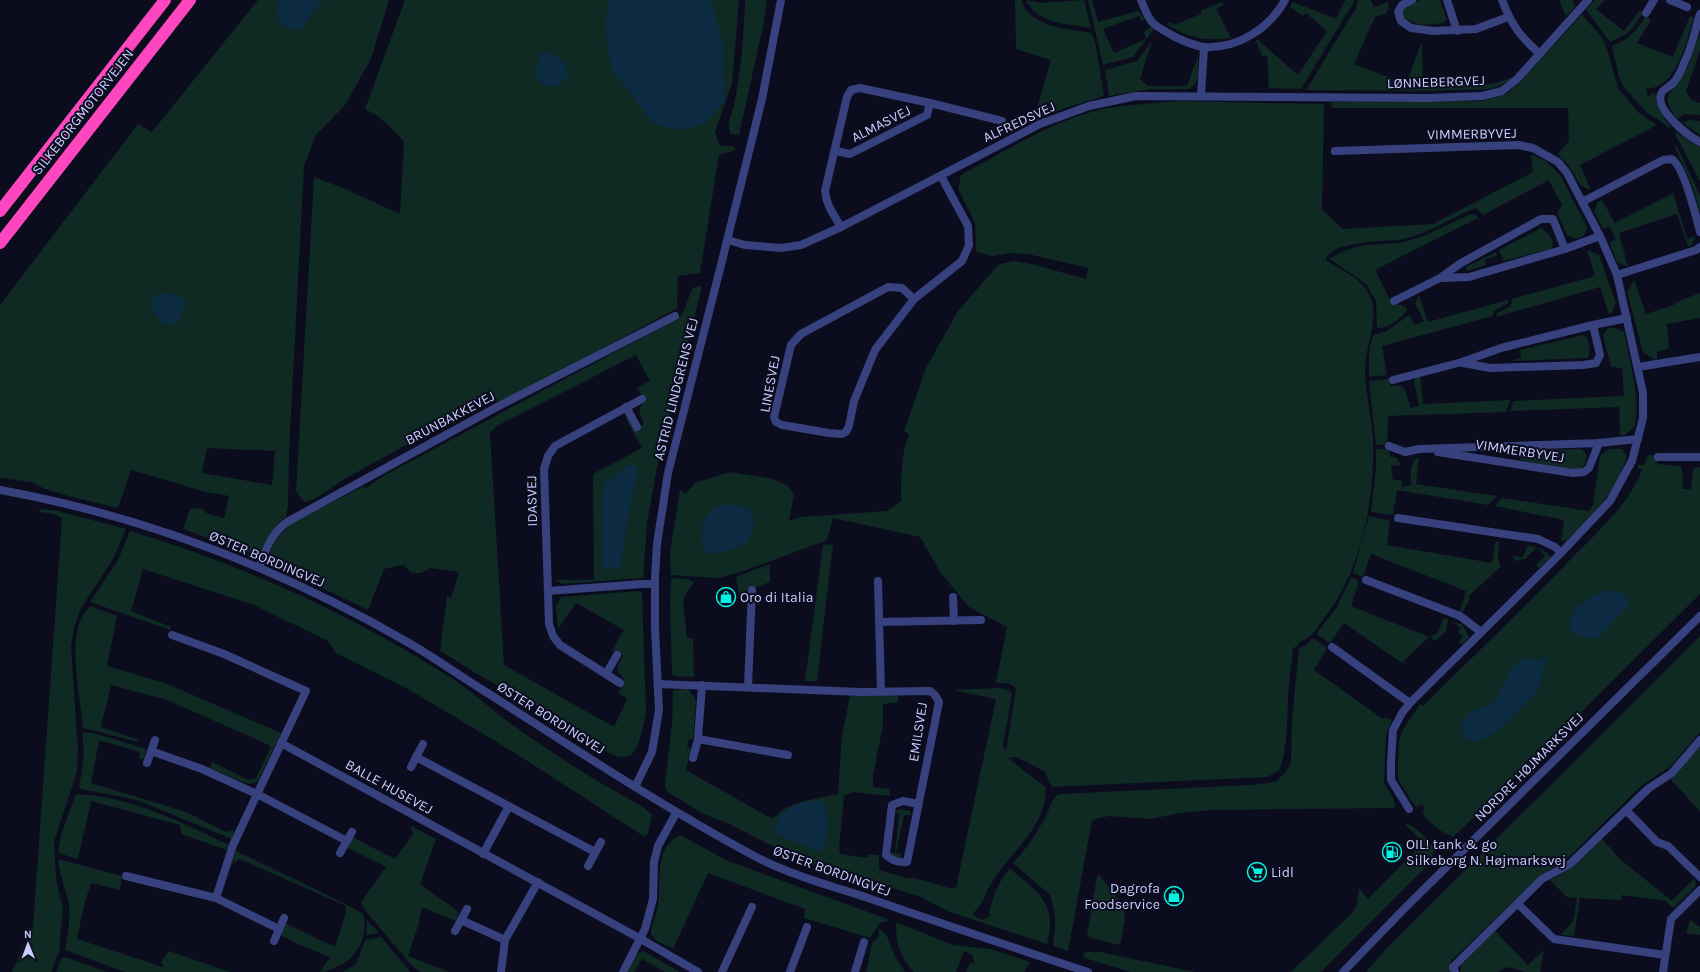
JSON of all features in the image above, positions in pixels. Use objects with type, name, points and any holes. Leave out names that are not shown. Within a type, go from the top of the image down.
[{"type":"highway","name":"SILKEBORGMOTORVEJEN","points":[[0,211],[165,0]]},
{"type":"highway","name":"SILKEBORGMOTORVEJEN","points":[[0,243],[190,0]]},
{"type":"street","name":"ASTRID LINDGRENS VEJ","points":[[635,787],[652,752],[659,710],[655,584],[657,544],[668,473],[728,240],[762,99],[781,0]]},
{"type":"street","points":[[1140,0],[1152,22],[1168,34],[1204,47],[1234,44],[1252,35],[1267,23],[1285,0]]},
{"type":"street","points":[[1412,0],[1402,4],[1398,12],[1401,21],[1412,28],[1432,31],[1476,29],[1508,17]]},
{"type":"street","points":[[1447,0],[1457,31]]},
{"type":"street","points":[[1502,0],[1508,17],[1523,39],[1540,54]]},
{"type":"street","name":"LØNNEBERGVEJ","points":[[1341,97],[1427,98],[1482,96],[1502,91],[1517,79],[1588,0]]},
{"type":"street","points":[[1646,13],[1654,0]]},
{"type":"street","points":[[1670,0],[1687,7]]},
{"type":"street","points":[[1700,14],[1685,62],[1674,82],[1662,92],[1661,100],[1674,123],[1688,135],[1700,142]]},
{"type":"street","points":[[1201,96],[1204,47]]},
{"type":"street","name":"ALMASVEJ","points":[[841,227],[831,211],[826,199],[825,191],[851,90],[860,88],[930,103],[1002,121]]},
{"type":"street","name":"ALFREDSVEJ","points":[[728,240],[745,245],[781,248],[801,245],[841,227],[1040,124],[1089,106],[1136,96],[1341,97]]},
{"type":"street","name":"ALMASVEJ","points":[[836,151],[850,154],[857,151],[927,115],[930,103]]},
{"type":"street","name":"VIMMERBYVEJ","points":[[1335,151],[1518,145],[1533,148],[1558,162],[1567,173],[1600,236],[1617,275],[1638,367],[1642,392],[1643,418],[1632,461],[1610,500],[1561,553],[1410,703],[1402,713],[1393,730],[1391,762],[1392,780],[1409,809]]},
{"type":"street","points":[[1582,202],[1663,160],[1672,159],[1678,165],[1692,203],[1700,232]]},
{"type":"street","name":"LINESVEJ","points":[[914,299],[902,288],[888,287],[801,334],[795,339],[791,345],[774,417],[776,422],[782,425],[829,433],[842,434],[846,432],[854,401],[875,350],[914,299],[962,261],[967,253],[969,245],[968,226],[941,176]]},
{"type":"street","points":[[1394,301],[1440,278],[1461,263],[1541,219],[1553,219],[1565,249]]},
{"type":"street","points":[[1440,278],[1469,277],[1565,249],[1600,236]]},
{"type":"street","points":[[1617,275],[1696,250],[1700,247]]},
{"type":"street","name":"BRUNBAKKEVEJ","points":[[259,568],[268,544],[279,528],[288,522],[495,408],[675,316]]},
{"type":"street","points":[[1393,380],[1462,362],[1490,351],[1627,318]]},
{"type":"street","points":[[1462,362],[1490,368],[1583,365],[1596,363],[1600,355],[1593,325]]},
{"type":"street","points":[[1638,367],[1700,356]]},
{"type":"street","name":"IDASVEJ","points":[[620,683],[560,645],[553,636],[549,624],[544,469],[548,456],[555,446],[642,399]]},
{"type":"street","points":[[626,407],[637,426]]},
{"type":"street","name":"VIMMERBYVEJ","points":[[1389,446],[1405,452],[1419,449],[1599,443],[1638,439]]},
{"type":"street","name":"VIMMERBYVEJ","points":[[1419,449],[1584,472],[1589,468],[1599,443]]},
{"type":"street","points":[[1658,457],[1700,457]]},
{"type":"street","name":"ØSTER BORDINGVEJ","points":[[0,490],[130,521],[218,551],[259,568],[331,601],[411,644],[676,813],[762,860],[815,880],[1088,972]]},
{"type":"street","points":[[1398,518],[1538,539],[1555,547],[1561,553]]},
{"type":"street","points":[[1366,580],[1460,616],[1481,632]]},
{"type":"street","points":[[878,581],[880,691]]},
{"type":"street","points":[[548,591],[655,584]]},
{"type":"street","points":[[748,687],[752,590]]},
{"type":"street","points":[[953,598],[954,621]]},
{"type":"street","name":"NORDRE HØJMARKSVEJ","points":[[1343,972],[1402,911],[1700,616]]},
{"type":"street","points":[[879,622],[981,620]]},
{"type":"street","points":[[172,635],[224,654],[306,691],[233,845],[216,898]]},
{"type":"street","points":[[1332,646],[1410,703]]},
{"type":"street","points":[[606,674],[617,655]]},
{"type":"street","name":"EMILSVEJ","points":[[658,684],[861,692],[930,691],[935,695],[939,702],[919,804],[907,862],[902,863],[892,861],[886,855],[892,805],[903,801],[919,804]]},
{"type":"street","points":[[693,758],[698,739],[702,685]]},
{"type":"street","points":[[698,739],[788,755]]},
{"type":"street","points":[[147,763],[155,740]]},
{"type":"street","points":[[1455,972],[1453,967],[1518,904],[1542,878],[1570,864],[1649,788],[1672,773],[1700,740]]},
{"type":"street","name":"BALLE HUSEVEJ","points":[[282,743],[483,854],[538,882],[698,972]]},
{"type":"street","name":"BALLE HUSEVEJ","points":[[411,767],[423,744]]},
{"type":"street","points":[[151,751],[202,769],[257,794],[347,841]]},
{"type":"street","points":[[416,757],[595,852]]},
{"type":"street","points":[[483,854],[509,806]]},
{"type":"street","points":[[1626,810],[1658,842],[1668,846],[1700,877]]},
{"type":"street","points":[[623,972],[641,939],[653,899],[654,862],[658,846],[676,813]]},
{"type":"street","points":[[340,852],[352,832]]},
{"type":"street","points":[[588,866],[601,842]]},
{"type":"street","points":[[126,876],[216,898],[279,929]]},
{"type":"street","points":[[501,972],[505,940],[538,882]]},
{"type":"street","points":[[1663,972],[1671,918],[1700,890]]},
{"type":"street","points":[[1518,904],[1554,940],[1665,955]]},
{"type":"street","points":[[722,972],[752,907]]},
{"type":"street","points":[[455,931],[467,909]]},
{"type":"street","points":[[274,941],[284,918]]},
{"type":"street","points":[[461,920],[505,940]]},
{"type":"street","points":[[790,972],[807,926]]},
{"type":"street","points":[[855,972],[864,942]]},
{"type":"green space","points":[[258,0],[389,0],[371,59],[345,105],[316,135],[304,166],[289,453],[288,506],[286,517],[281,521],[255,555],[183,529],[190,509],[201,508],[208,514],[224,518],[229,496],[206,492],[131,470],[118,508],[45,489],[31,482],[0,478],[0,305],[138,124],[152,132]],"holes":[[[207,448],[275,451],[272,485],[202,473]]]},
{"type":"green space","points":[[405,0],[739,0],[732,83],[715,132],[720,146],[733,146],[736,150],[719,155],[700,273],[678,276],[677,308],[505,402],[487,400],[343,480],[313,500],[304,502],[296,491],[314,177],[343,188],[400,214],[404,141],[378,116],[365,109]]},
{"type":"green space","points":[[745,0],[767,0],[764,22],[739,135],[731,134],[729,130],[729,123],[734,105],[740,66]]},
{"type":"green space","points":[[1015,0],[1021,0],[1026,9],[1033,16],[1050,25],[1091,33],[1095,41],[1104,96],[1065,108],[1033,121],[1051,60],[1016,49]]},
{"type":"green space","points":[[1026,0],[1040,3],[1084,0],[1091,28],[1054,22],[1038,14],[1031,8]]},
{"type":"green space","points":[[1088,0],[1092,0],[1098,22],[1138,11],[1145,20],[1141,21],[1139,16],[1103,29],[1114,53],[1146,39],[1144,32],[1152,26],[1154,29],[1133,57],[1103,65]]},
{"type":"green space","points":[[1345,0],[1355,0],[1301,89],[1269,88],[1267,56],[1262,56],[1256,40],[1258,40],[1298,75],[1327,31],[1306,13],[1303,16],[1290,7],[1293,2],[1336,19]]},
{"type":"green space","points":[[1358,0],[1371,0],[1374,7],[1388,2],[1389,5],[1386,14],[1375,17],[1354,64],[1406,84],[1422,41],[1423,85],[1490,84],[1513,77],[1501,85],[1488,89],[1419,91],[1306,90],[1356,8]]},
{"type":"green space","points":[[1420,0],[1440,0],[1447,19],[1444,23],[1422,25],[1404,19],[1402,15],[1403,7]]},
{"type":"green space","points":[[1559,0],[1572,0],[1576,6],[1566,16]]},
{"type":"green space","points":[[1594,0],[1605,0],[1596,9],[1624,31],[1640,10],[1642,14],[1629,31],[1610,42],[1586,10]]},
{"type":"green space","points":[[1222,2],[1223,5],[1216,9],[1231,38],[1198,38],[1182,33],[1167,24],[1170,22],[1174,25],[1201,14],[1202,10]]},
{"type":"green space","points":[[1582,14],[1602,38],[1607,49],[1618,88],[1639,113],[1657,125],[1580,165],[1591,190],[1581,186],[1568,165],[1558,154],[1569,141],[1568,108],[1332,108],[1331,102],[1482,101],[1508,93],[1522,80]]},
{"type":"green space","points":[[1646,16],[1651,20],[1637,43],[1673,57],[1690,16],[1694,17],[1686,45],[1672,74],[1658,86],[1646,89],[1648,96],[1655,92],[1658,106],[1665,120],[1671,127],[1669,128],[1658,119],[1647,113],[1623,86],[1619,77],[1612,46],[1632,34]]},
{"type":"green space","points":[[1700,33],[1700,50],[1686,91],[1691,100],[1700,103],[1700,115],[1684,114],[1677,119],[1668,103],[1668,97],[1670,92],[1683,77],[1686,71]]},
{"type":"green space","points":[[1152,41],[1140,79],[1148,86],[1187,86],[1198,56],[1198,75],[1193,86],[1189,89],[1152,89],[1109,96],[1105,70],[1137,61]]},
{"type":"green space","points":[[1178,101],[1324,104],[1322,210],[1343,229],[1433,224],[1533,172],[1531,154],[1546,161],[1560,175],[1587,227],[1584,236],[1576,239],[1567,235],[1557,213],[1562,205],[1549,180],[1483,215],[1476,208],[1472,209],[1430,230],[1412,237],[1348,245],[1330,253],[1326,260],[1352,276],[1363,286],[1368,292],[1373,307],[1373,325],[1365,370],[1373,439],[1372,486],[1363,534],[1348,579],[1316,630],[1307,639],[1300,641],[1298,646],[1293,648],[1288,691],[1286,744],[1279,771],[1267,777],[1052,787],[1044,771],[1017,757],[1008,758],[1045,787],[1045,800],[1041,813],[1027,838],[999,871],[982,903],[973,913],[976,917],[983,920],[991,915],[989,913],[996,890],[1010,869],[1025,880],[1038,893],[1047,908],[1050,916],[1050,926],[1047,944],[950,912],[921,897],[886,886],[861,882],[794,857],[727,823],[704,814],[669,793],[665,788],[665,783],[672,723],[673,690],[688,689],[695,698],[696,702],[693,740],[689,739],[687,747],[691,749],[686,770],[767,816],[774,818],[788,807],[804,801],[838,794],[842,735],[850,696],[898,695],[898,702],[883,704],[883,725],[873,776],[873,787],[890,789],[890,796],[852,792],[844,796],[839,847],[840,854],[868,858],[868,854],[879,855],[879,870],[949,888],[956,888],[996,699],[953,690],[998,688],[1008,690],[1012,694],[1003,745],[1006,752],[1016,689],[1010,684],[996,683],[1007,627],[969,607],[940,572],[920,537],[833,518],[827,540],[741,572],[719,578],[671,575],[670,552],[680,490],[685,494],[695,483],[730,472],[773,479],[787,485],[794,494],[789,521],[800,517],[887,511],[901,501],[901,476],[904,449],[909,434],[904,431],[926,368],[958,311],[999,264],[1015,261],[1086,279],[1088,268],[1028,254],[1009,253],[993,256],[976,252],[975,223],[958,189],[961,175],[1028,138],[1081,115],[1119,106]]},
{"type":"green space","points":[[1689,120],[1700,121],[1700,135],[1683,123]]},
{"type":"green space","points":[[1676,132],[1700,147],[1700,181],[1675,134]]},
{"type":"green space","points":[[1676,145],[1700,195],[1700,214],[1693,188],[1675,147]]},
{"type":"green space","points":[[1673,193],[1687,238],[1696,237],[1691,246],[1688,246],[1677,214],[1619,233],[1628,267],[1617,262],[1609,242],[1616,239],[1610,227],[1603,229],[1594,211],[1598,202],[1602,200],[1615,223]]},
{"type":"green space","points":[[1471,214],[1476,215],[1478,218],[1375,270],[1393,305],[1403,305],[1406,307],[1407,311],[1386,327],[1377,328],[1376,301],[1366,284],[1330,259],[1349,249],[1365,245],[1399,243],[1424,236]]},
{"type":"green space","points":[[1541,228],[1549,234],[1552,240],[1553,243],[1551,249],[1503,261],[1499,250]]},
{"type":"green space","points":[[1587,250],[1599,255],[1616,303],[1611,313],[1609,314],[1600,287],[1496,317],[1497,313],[1511,306],[1512,299],[1595,276]]},
{"type":"green space","points":[[1496,252],[1497,256],[1485,259],[1486,265],[1467,271],[1466,267]]},
{"type":"green space","points":[[1634,280],[1646,314],[1674,305],[1674,303],[1700,293],[1700,318],[1667,324],[1669,348],[1657,352],[1657,359],[1653,359],[1643,352],[1627,292]]},
{"type":"green space","points":[[702,286],[657,467],[647,524],[643,578],[563,584],[556,580],[594,580],[593,474],[642,448],[626,419],[627,417],[635,430],[644,424],[640,415],[640,409],[646,401],[637,388],[650,381],[636,355],[497,426],[490,433],[504,665],[614,727],[627,699],[618,693],[625,680],[619,673],[617,667],[623,655],[612,650],[624,630],[576,603],[558,629],[556,606],[561,597],[638,591],[642,592],[646,712],[639,743],[633,753],[629,756],[619,757],[613,755],[557,717],[482,677],[440,651],[447,595],[451,598],[459,572],[431,568],[421,573],[412,573],[403,565],[384,569],[368,610],[272,564],[270,558],[272,547],[292,523],[364,486],[365,489],[383,476],[677,319],[682,315],[692,289]]},
{"type":"green space","points":[[1419,295],[1428,322],[1508,300],[1508,303],[1494,311],[1493,316],[1382,346],[1387,375],[1369,377],[1369,351],[1373,335],[1387,331],[1409,315],[1415,325],[1424,321],[1415,303]]},
{"type":"green space","points":[[1608,328],[1615,328],[1624,332],[1634,379],[1636,403],[1635,426],[1625,435],[1620,435],[1619,407],[1510,411],[1514,401],[1624,396],[1622,368],[1611,367],[1603,335]]},
{"type":"green space","points":[[1584,335],[1588,340],[1589,345],[1588,358],[1511,361],[1521,358],[1520,350]]},
{"type":"green space","points":[[1420,375],[1423,404],[1510,400],[1506,412],[1388,416],[1387,445],[1376,445],[1369,381],[1389,379],[1391,386],[1400,385],[1404,388],[1411,408],[1419,406],[1414,381],[1417,376]]},
{"type":"green space","points":[[1376,449],[1389,449],[1390,457],[1396,457],[1401,465],[1391,466],[1393,480],[1401,480],[1403,487],[1411,485],[1412,465],[1419,456],[1416,484],[1497,496],[1488,505],[1397,490],[1393,515],[1371,512],[1376,468]]},
{"type":"green space","points":[[1581,449],[1587,456],[1585,464],[1581,469],[1520,460],[1521,450]]},
{"type":"green space","points":[[1609,449],[1622,449],[1627,456],[1623,469],[1610,492],[1594,512],[1566,541],[1561,540],[1564,520],[1495,506],[1502,498],[1589,511],[1593,505],[1600,456]]},
{"type":"green space","points":[[1648,455],[1657,455],[1657,464],[1680,466],[1682,469],[1683,489],[1691,489],[1693,470],[1700,467],[1700,594],[1513,780],[1453,837],[1444,833],[1432,824],[1422,813],[1425,809],[1422,804],[1417,807],[1412,802],[1398,779],[1399,742],[1402,731],[1420,704],[1423,706],[1535,596],[1611,518],[1629,495],[1642,470],[1638,468],[1638,465],[1644,465]]},
{"type":"green space","points":[[40,509],[58,511],[126,529],[113,559],[81,608],[74,628],[71,647],[78,750],[77,772],[54,841],[56,879],[63,909],[59,952],[51,972],[12,972],[33,927],[62,518],[54,514],[39,512]]},
{"type":"green space","points":[[1369,516],[1390,521],[1387,545],[1492,563],[1495,542],[1499,542],[1498,560],[1501,566],[1468,597],[1470,599],[1461,614],[1459,613],[1466,591],[1371,554],[1363,577],[1353,573]]},
{"type":"green space","points":[[130,531],[215,560],[298,594],[417,657],[456,681],[526,734],[556,754],[644,808],[652,815],[648,833],[645,837],[515,753],[408,689],[336,653],[328,641],[254,605],[143,569],[131,611],[171,627],[170,630],[90,602],[118,560]]},
{"type":"green space","points":[[833,544],[817,681],[805,681],[823,545]]},
{"type":"green space","points":[[1527,546],[1537,547],[1525,559],[1516,561],[1512,556],[1523,557]]},
{"type":"green space","points":[[1537,547],[1551,557],[1539,568],[1536,565],[1545,556]]},
{"type":"green space","points":[[770,564],[770,582],[739,594],[736,577]]},
{"type":"green space","points":[[1351,577],[1359,581],[1351,606],[1429,637],[1402,663],[1344,623],[1330,643],[1316,634],[1337,607]]},
{"type":"green space","points":[[671,578],[687,579],[694,582],[683,602],[687,638],[693,638],[694,677],[675,676],[672,674],[670,604]]},
{"type":"green space","points":[[90,606],[117,616],[107,666],[165,683],[281,733],[258,781],[250,784],[245,783],[210,768],[212,762],[248,780],[256,778],[271,746],[167,700],[111,685],[101,727],[139,740],[138,742],[83,728],[75,651],[80,621]]},
{"type":"green space","points":[[1444,618],[1448,619],[1446,631],[1435,641],[1430,636],[1437,634]]},
{"type":"green space","points":[[1454,622],[1462,624],[1469,637],[1462,645],[1459,641],[1463,637],[1458,631],[1461,629]]},
{"type":"green space","points":[[1700,636],[1700,732],[1671,766],[1641,786],[1569,857],[1540,876],[1451,961],[1450,972],[1366,972],[1387,948]]},
{"type":"green space","points":[[1313,638],[1327,648],[1314,670],[1383,719],[1385,717],[1392,720],[1386,736],[1384,783],[1394,800],[1395,808],[1212,810],[1180,813],[1150,819],[1109,816],[1092,820],[1068,951],[1053,946],[1055,914],[1050,895],[1013,863],[1024,851],[1042,824],[1055,797],[1059,794],[1251,785],[1275,782],[1286,772],[1291,761],[1292,718],[1299,648],[1305,646]]},
{"type":"green space","points":[[82,732],[94,733],[146,749],[144,759],[139,758],[140,752],[99,740],[91,783],[186,812],[226,832],[234,830],[232,839],[137,800],[81,789],[79,786],[83,759]]},
{"type":"green space","points":[[1700,746],[1700,811],[1671,780]]},
{"type":"green space","points":[[76,794],[96,796],[135,805],[174,819],[229,845],[227,850],[181,834],[180,825],[91,801],[78,859],[58,853],[61,835]]},
{"type":"green space","points":[[901,809],[910,811],[911,815],[904,815],[896,853],[902,855],[900,859],[893,857],[891,852],[895,853],[899,814],[896,813],[897,810]]},
{"type":"green space","points":[[1404,823],[1417,830],[1434,848],[1431,862],[1321,972],[1291,972],[1353,912],[1357,905],[1359,888],[1368,899],[1423,843]]},
{"type":"green space","points":[[411,826],[436,839],[420,884],[459,912],[455,921],[422,907],[418,926],[408,956],[449,972],[420,972],[412,966],[364,909],[361,902],[386,867],[348,848],[352,837],[395,859],[413,834]]},
{"type":"green space","points":[[680,835],[728,861],[890,920],[880,923],[870,938],[804,918],[805,909],[708,873],[673,949],[657,941],[651,935],[651,931],[658,905],[659,875],[662,857],[665,849],[671,841]]},
{"type":"green space","points":[[1602,839],[1621,860],[1672,901],[1694,879],[1696,881],[1695,887],[1673,908],[1666,901],[1622,895],[1621,900],[1580,898],[1574,936],[1561,935],[1573,921],[1577,898],[1567,897],[1550,880],[1573,867]]},
{"type":"green space","points":[[236,851],[363,914],[363,938],[356,952],[351,958],[345,963],[320,972],[330,957],[280,935],[285,923],[335,947],[346,912],[346,906],[240,859],[234,862],[231,866]]},
{"type":"green space","points":[[58,859],[122,876],[120,890],[91,883],[84,905],[77,939],[163,967],[161,962],[169,951],[230,972],[125,972],[65,950],[69,906]]},
{"type":"green space","points":[[1099,875],[1124,906],[1125,920],[1120,945],[1090,938],[1087,935],[1097,876]]},
{"type":"green space","points":[[367,920],[379,933],[366,935]]},
{"type":"green space","points":[[1690,920],[1700,927],[1700,935],[1686,933]]},
{"type":"green space","points":[[896,922],[953,945],[990,949],[1030,962],[1024,972],[966,972],[970,962],[975,964],[972,955],[964,951],[956,972],[914,972],[899,949]]},
{"type":"green space","points":[[878,928],[886,934],[895,957],[905,972],[866,972],[872,944],[879,936]]},
{"type":"green space","points":[[1495,931],[1528,965],[1544,950],[1541,972],[1525,972],[1508,967],[1497,972],[1460,972],[1461,965]]},
{"type":"green space","points":[[381,937],[410,972],[343,972],[356,964],[365,940]]},
{"type":"green space","points":[[643,951],[680,972],[665,972],[642,959],[634,972],[627,972],[635,955]]},
{"type":"green space","points":[[1100,952],[1195,972],[1130,972],[1085,958],[1083,953]]},
{"type":"green space","points":[[65,957],[107,972],[56,972],[62,958]]},
{"type":"water","points":[[279,0],[322,0],[302,28],[295,30],[283,27],[281,24],[277,10]]},
{"type":"water","points":[[609,0],[711,0],[723,44],[724,102],[705,123],[681,130],[654,124],[611,68],[605,25]]},
{"type":"water","points":[[548,52],[562,61],[566,67],[568,76],[559,84],[553,86],[542,85],[536,76],[540,53]]},
{"type":"water","points":[[160,293],[177,295],[185,301],[177,323],[165,325],[154,313],[152,306],[153,298]]},
{"type":"water","points":[[636,465],[638,470],[628,517],[620,569],[603,568],[603,498],[605,483],[627,466]]},
{"type":"water","points":[[731,504],[748,508],[755,521],[750,537],[743,545],[737,548],[725,552],[707,554],[701,543],[703,521],[715,507]]},
{"type":"water","points":[[1605,591],[1623,593],[1630,603],[1597,638],[1581,636],[1572,632],[1570,623],[1576,608],[1588,599]]},
{"type":"water","points":[[1545,657],[1548,660],[1543,666],[1544,670],[1540,684],[1535,693],[1524,706],[1492,734],[1478,741],[1468,741],[1464,735],[1461,723],[1465,717],[1474,710],[1488,706],[1495,700],[1514,666],[1521,661],[1529,659],[1538,662]]},
{"type":"water","points":[[810,801],[820,801],[825,806],[828,823],[825,847],[821,852],[779,836],[774,828],[781,816],[792,806]]},
{"type":"place","name":"Oro di Italia","points":[[726,597]]},
{"type":"place","name":"OIL! tank & go Silkeborg N. Højmarksvej","points":[[1392,852]]},
{"type":"place","name":"Lidl","points":[[1257,872]]},
{"type":"place","name":"Dagrofa Foodservice","points":[[1174,896]]}]
